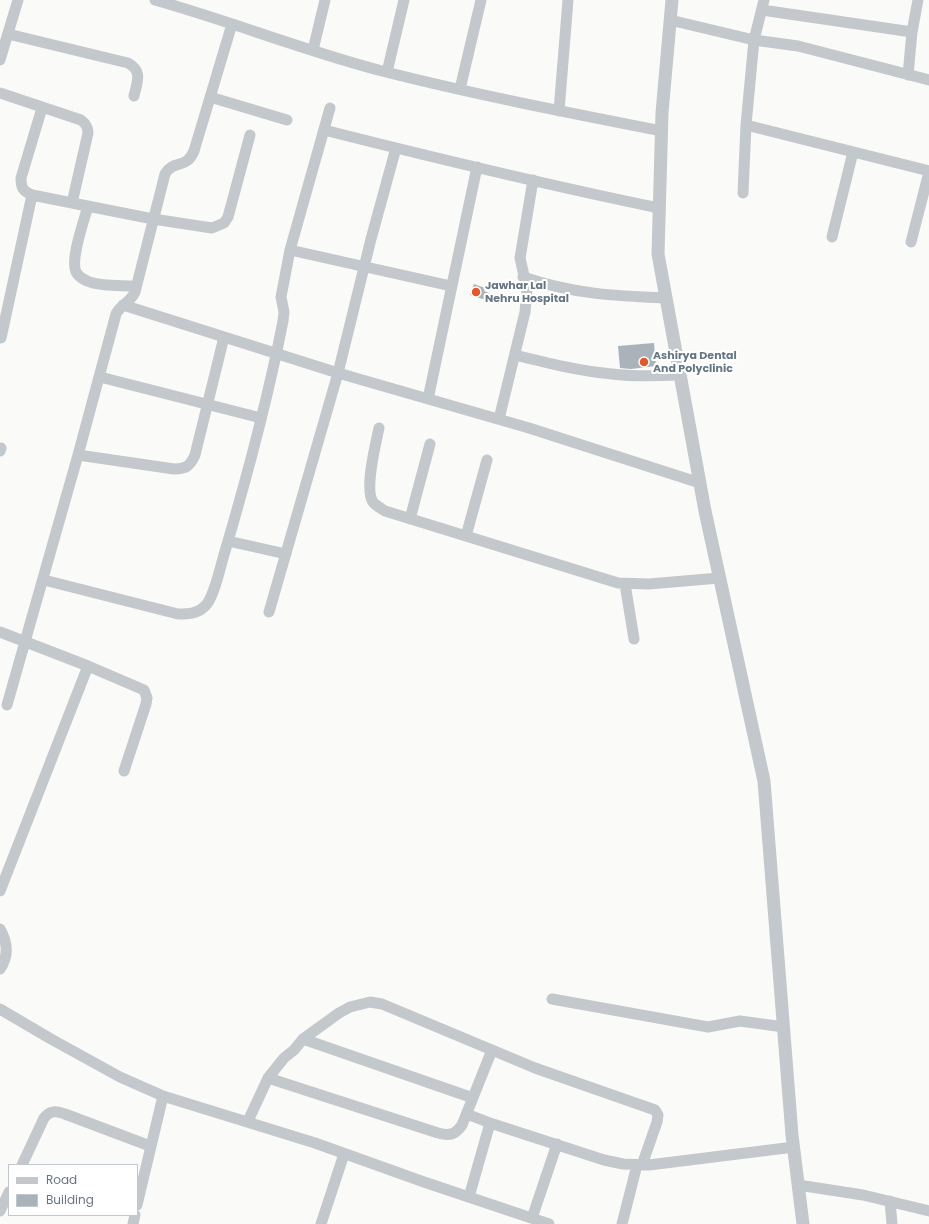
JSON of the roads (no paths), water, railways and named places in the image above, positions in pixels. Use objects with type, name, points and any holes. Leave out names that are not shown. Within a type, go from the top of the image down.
[{"type":"street","points":[[0,60],[18,0]]},
{"type":"street","points":[[155,0],[387,72],[560,111],[662,131]]},
{"type":"street","points":[[314,50],[325,0]]},
{"type":"street","points":[[387,72],[404,0]]},
{"type":"street","points":[[460,89],[481,0]]},
{"type":"street","points":[[560,111],[568,0]]},
{"type":"street","points":[[672,0],[662,131],[658,254],[719,578],[764,781],[794,1147],[803,1224]]},
{"type":"street","points":[[908,75],[912,32],[918,0]]},
{"type":"street","points":[[743,193],[746,125],[754,40],[763,5],[912,32]]},
{"type":"street","points":[[670,20],[754,40],[798,46],[929,80]]},
{"type":"street","points":[[7,705],[44,580],[116,314],[119,308],[132,298],[165,174],[171,166],[184,163],[191,157],[232,24]]},
{"type":"street","points":[[8,34],[128,63],[135,68],[138,76],[134,96]]},
{"type":"street","points":[[0,93],[81,120],[88,127],[88,133],[72,203]]},
{"type":"street","points":[[210,97],[287,120]]},
{"type":"street","points":[[42,108],[21,178],[23,190],[32,195],[154,219],[212,228],[224,223],[228,217],[250,134]]},
{"type":"street","points":[[44,580],[178,614],[194,613],[201,610],[206,605],[211,595],[246,480],[276,353],[284,312],[281,297],[290,250],[330,108]]},
{"type":"street","points":[[746,125],[929,172],[911,242]]},
{"type":"street","points":[[324,130],[478,168],[659,208]]},
{"type":"street","points":[[269,612],[338,373],[396,148]]},
{"type":"street","points":[[832,237],[854,152]]},
{"type":"street","points":[[428,399],[451,286],[478,168]]},
{"type":"street","points":[[499,419],[525,312],[527,298],[527,289],[523,278],[520,258],[533,180]]},
{"type":"street","points":[[1,338],[32,195]]},
{"type":"street","points":[[88,206],[74,255],[75,271],[78,276],[87,281],[98,284],[136,286]]},
{"type":"street","points":[[290,250],[451,286]]},
{"type":"street","points":[[523,278],[548,286],[579,292],[666,298]]},
{"type":"street","points":[[123,305],[338,373],[499,419],[700,483]]},
{"type":"street","points":[[78,456],[174,469],[188,467],[196,455],[224,337]]},
{"type":"street","points":[[515,355],[580,370],[613,375],[680,375]]},
{"type":"street","points":[[100,377],[261,418]]},
{"type":"street","points":[[379,428],[370,479],[370,493],[373,502],[385,511],[590,576],[618,583],[649,584],[719,578]]},
{"type":"street","points":[[410,519],[430,444]]},
{"type":"street","points":[[466,536],[487,460]]},
{"type":"street","points":[[228,541],[286,554]]},
{"type":"street","points":[[625,584],[634,639]]},
{"type":"street","points":[[0,632],[141,688],[146,693],[146,704],[124,771]]},
{"type":"street","points":[[0,891],[88,666]]},
{"type":"street","points":[[0,929],[7,945],[7,955],[4,964],[0,969]]},
{"type":"street","points":[[552,999],[701,1026],[713,1027],[734,1021],[740,1021],[784,1027]]},
{"type":"street","points":[[248,1122],[268,1078],[284,1058],[294,1050],[303,1039],[339,1013],[350,1007],[370,1002],[382,1004],[535,1068],[655,1110],[658,1115],[658,1122],[640,1165],[622,1224]]},
{"type":"street","points":[[0,1009],[120,1077],[162,1096],[248,1122],[549,1224]]},
{"type":"street","points":[[303,1039],[473,1098]]},
{"type":"street","points":[[268,1078],[445,1135],[458,1131],[462,1125],[492,1050]]},
{"type":"street","points":[[138,1200],[162,1096]]},
{"type":"street","points":[[22,1164],[44,1118],[48,1113],[53,1111],[65,1114],[150,1146]]},
{"type":"street","points":[[467,1114],[490,1123],[604,1160],[623,1164],[640,1165],[794,1147]]},
{"type":"street","points":[[469,1197],[490,1123]]},
{"type":"street","points":[[532,1218],[557,1144]]},
{"type":"street","points":[[321,1224],[344,1154]]},
{"type":"street","points":[[798,1185],[841,1191],[929,1211]]},
{"type":"street","points":[[0,1210],[8,1194]]},
{"type":"street","points":[[890,1201],[892,1224]]},
{"type":"place","name":"Jawhar Lal Nehru Hospital","points":[[476,292]]},
{"type":"place","name":"Ashirya Dental And Polyclinic","points":[[644,362]]}]
